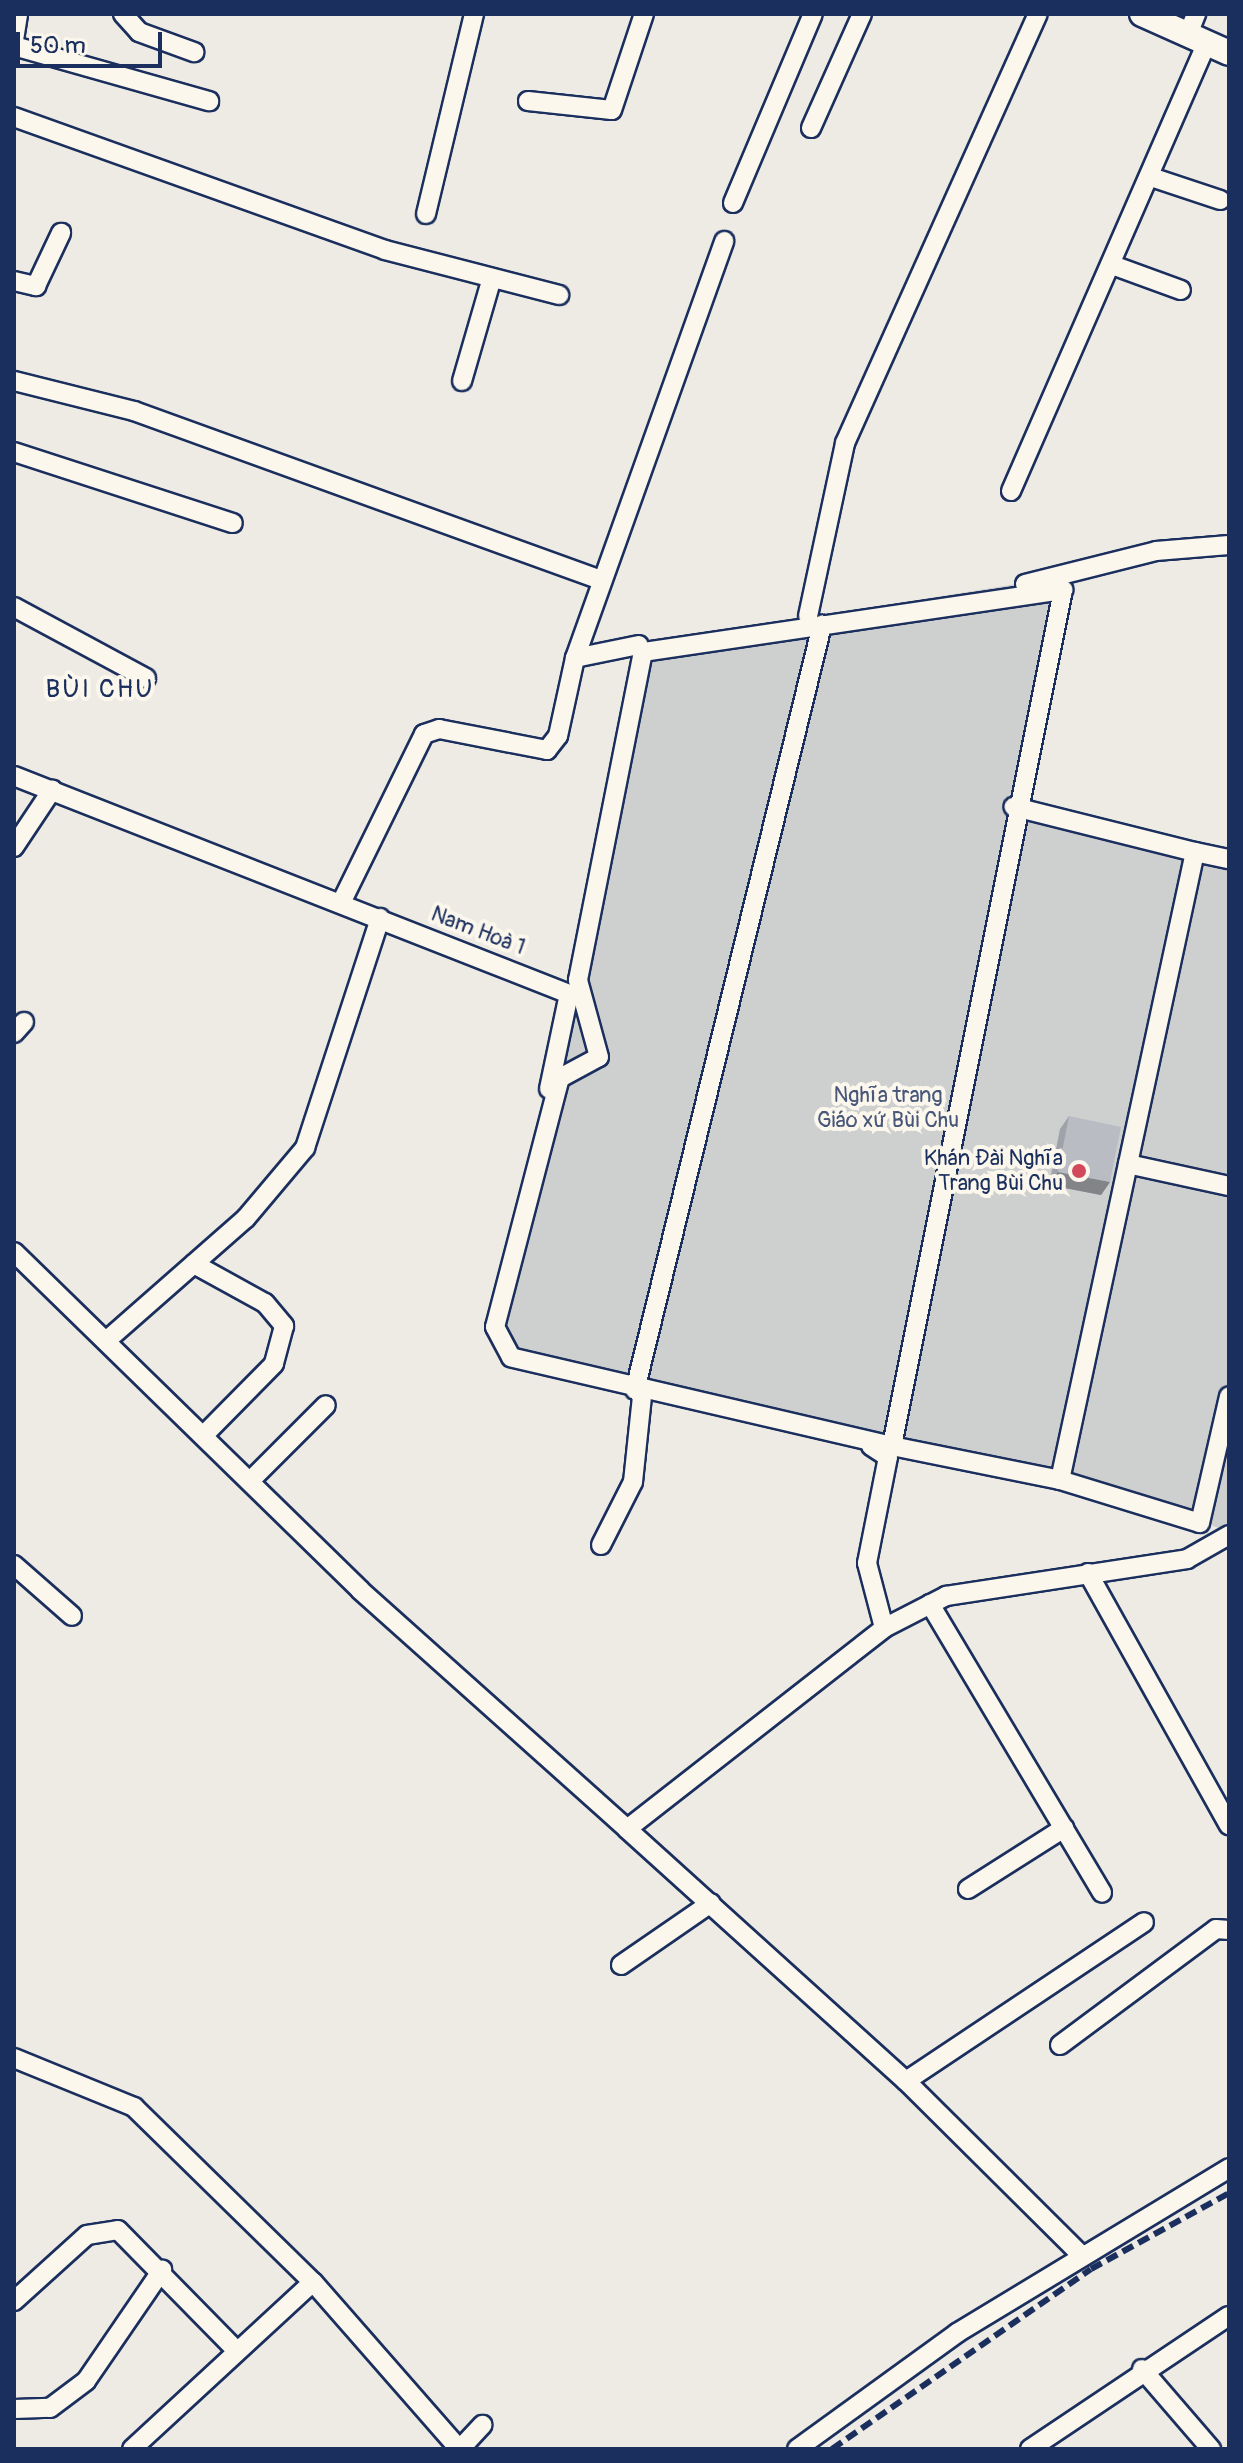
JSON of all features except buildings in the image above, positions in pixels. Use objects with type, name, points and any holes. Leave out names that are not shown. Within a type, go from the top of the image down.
[{"type":"main road","points":[[1142,14],[1205,36]]},
{"type":"street","points":[[14,40],[18,14]]},
{"type":"street","points":[[123,14],[130,27],[194,52]]},
{"type":"street","points":[[426,214],[474,14]]},
{"type":"street","points":[[528,101],[612,110],[644,14]]},
{"type":"street","points":[[733,203],[813,14]]},
{"type":"street","points":[[811,128],[862,14]]},
{"type":"street","points":[[601,1545],[633,1482],[638,1394],[815,620],[845,443],[1038,14]]},
{"type":"street","points":[[1011,491],[1115,266],[1205,36]]},
{"type":"street","points":[[14,46],[209,101]]},
{"type":"street","points":[[14,117],[359,241],[559,295]]},
{"type":"street","points":[[1151,177],[1220,200]]},
{"type":"street","points":[[14,281],[36,286],[61,233]]},
{"type":"street","points":[[341,903],[424,734],[439,729],[547,750],[558,736],[575,658],[724,241]]},
{"type":"street","points":[[1115,266],[1181,290]]},
{"type":"street","points":[[462,381],[492,278]]},
{"type":"street","points":[[14,381],[134,411],[602,580]]},
{"type":"street","points":[[14,452],[233,523]]},
{"type":"street","points":[[1229,545],[1156,551],[1036,582],[643,652],[578,980],[599,1057],[560,1078],[495,1327],[511,1357],[638,1394],[1060,1480],[1200,1523],[1229,1396]]},
{"type":"street","points":[[575,658],[639,645],[815,620],[1063,590],[1014,807],[892,1446]]},
{"type":"street","points":[[14,607],[146,678]]},
{"type":"street","points":[[639,645],[569,994],[491,1327],[507,1361],[886,1453],[867,1563],[884,1628]]},
{"type":"street","name":"Nam Hoà 1","points":[[14,776],[569,994]]},
{"type":"street","points":[[14,847],[52,790]]},
{"type":"street","points":[[1014,807],[1229,859]]},
{"type":"street","points":[[1060,1480],[1195,852]]},
{"type":"street","points":[[106,1341],[246,1218],[305,1148],[380,918]]},
{"type":"street","points":[[1128,1164],[1229,1186]]},
{"type":"street","points":[[14,1252],[250,1481],[906,2081],[1081,2255]]},
{"type":"street","points":[[194,1264],[265,1303],[284,1326],[274,1364],[203,1436]]},
{"type":"street","points":[[250,1481],[326,1405]]},
{"type":"street","points":[[627,1829],[884,1628],[930,1604],[968,1588],[1187,1559],[1229,1535]]},
{"type":"street","points":[[14,1565],[72,1616]]},
{"type":"street","points":[[1088,1573],[1229,1825]]},
{"type":"street","points":[[930,1604],[1102,1893]]},
{"type":"street","points":[[968,1889],[1064,1828]]},
{"type":"street","points":[[621,1965],[711,1903]]},
{"type":"street","points":[[906,2081],[1144,1922]]},
{"type":"street","points":[[1060,2045],[1216,1929],[1229,1930]]},
{"type":"street","points":[[14,2058],[134,2107],[313,2282],[460,2449],[482,2425]]},
{"type":"street","points":[[797,2449],[957,2333],[1229,2168]]},
{"type":"street","points":[[14,2301],[87,2235],[105,2229],[129,2235],[237,2351]]},
{"type":"street","points":[[14,2409],[50,2408],[86,2381],[162,2270]]},
{"type":"street","points":[[132,2449],[313,2282]]},
{"type":"street","points":[[1030,2449],[1142,2369],[1229,2316]]},
{"type":"street","points":[[1142,2369],[1211,2449]]},
{"type":"green space","name":"Nghĩa trang Giáo xứ Bùi Chu","points":[[1066,576],[1020,803],[1229,859],[1229,1531],[1053,1477],[642,1397],[507,1361],[491,1327],[559,1044],[639,645]]},
{"type":"railway","points":[[832,2449],[1091,2269],[1229,2193]]},
{"type":"place","name":"Khán Đài Nghĩa Trang Bùi Chu","points":[[1079,1171]]},
{"type":"district","name":"BÙI CHU","points":[[100,690]]}]
